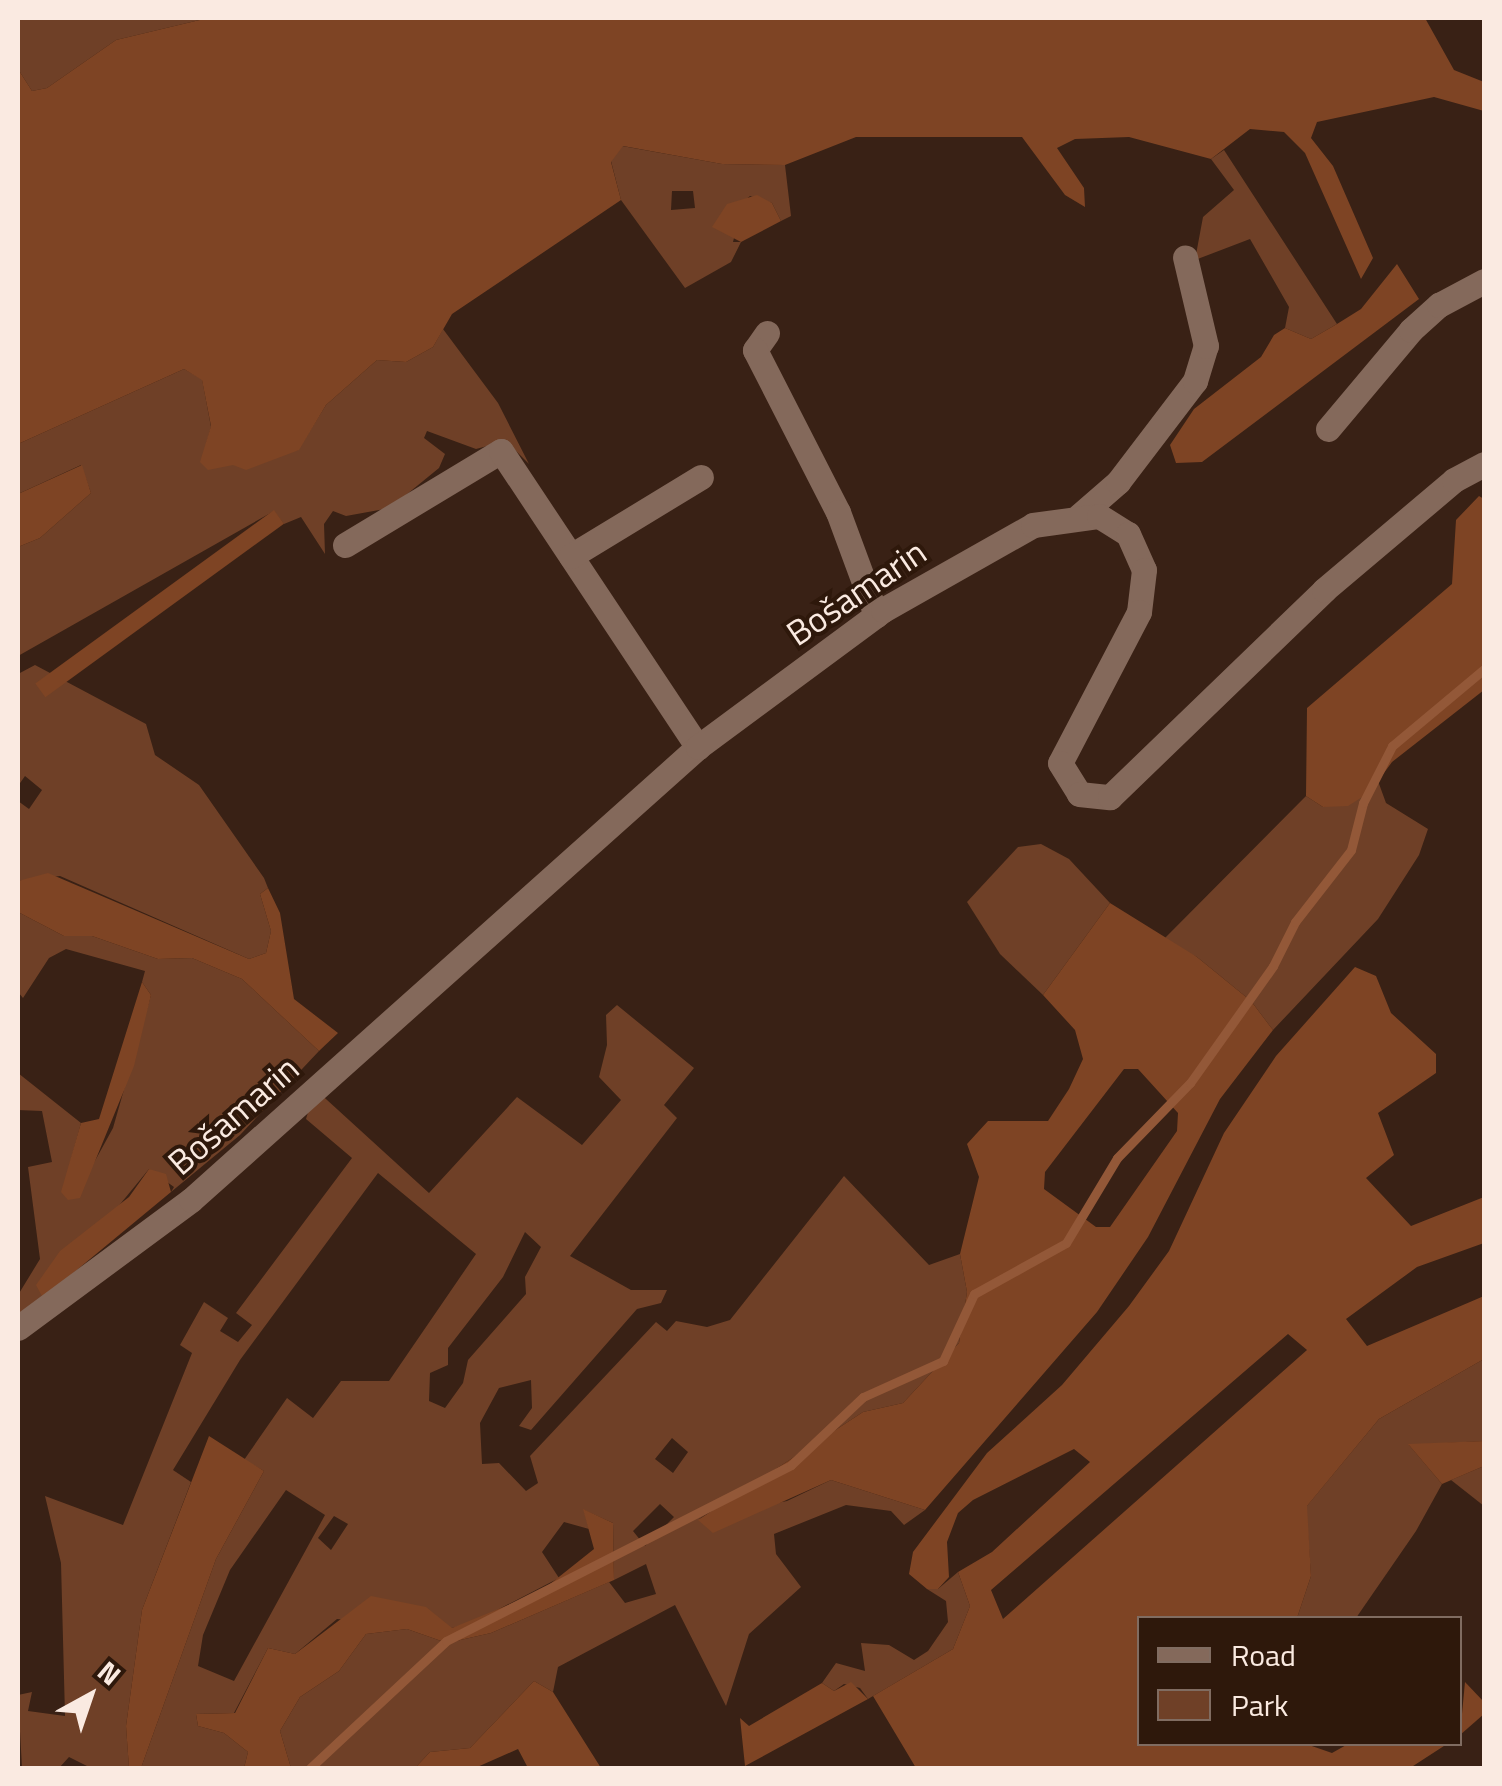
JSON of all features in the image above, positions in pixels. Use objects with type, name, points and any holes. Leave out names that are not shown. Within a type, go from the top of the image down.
[{"type":"street","points":[[1079,516],[1118,482],[1196,381],[1206,346],[1185,256]]},
{"type":"street","points":[[1328,429],[1411,330],[1439,305],[1484,282]]},
{"type":"street","points":[[767,333],[755,350],[838,512],[876,615]]},
{"type":"street","points":[[345,544],[501,451],[698,747]]},
{"type":"street","points":[[1079,516],[1099,516],[1128,534],[1144,570],[1139,612],[1060,763],[1066,781],[1095,799],[1110,797],[1131,782],[1324,590],[1454,480],[1484,464]]},
{"type":"street","points":[[572,556],[701,478]]},
{"type":"street","name":"Bošamarin","points":[[18,1328],[190,1200],[698,747],[876,615],[1033,526],[1079,516]]},
{"type":"green space","points":[[18,18],[208,18],[116,40],[47,88],[32,91],[18,69]]},
{"type":"green space","points":[[622,146],[722,164],[785,165],[791,216],[781,221],[772,203],[750,196],[743,202],[733,242],[741,242],[731,262],[685,288],[621,200],[611,161]],"holes":[[[672,191],[693,191],[695,208],[671,210]]]},
{"type":"green space","points":[[1224,150],[1337,324],[1311,339],[1285,328],[1289,307],[1250,239],[1195,260],[1203,217],[1234,190],[1211,159]]},
{"type":"green space","points":[[443,329],[498,403],[529,464],[506,441],[476,449],[427,431],[424,438],[445,454],[439,468],[390,508],[346,516],[333,511],[324,524],[325,554],[301,517],[284,524],[274,511],[18,656],[18,547],[40,538],[91,493],[81,465],[18,494],[18,444],[184,369],[202,379],[211,427],[201,462],[298,450],[326,405],[377,360],[406,362],[433,347]]},
{"type":"green space","points":[[35,665],[146,724],[155,755],[199,785],[268,888],[260,894],[271,931],[266,953],[249,959],[60,876],[18,881],[18,801],[29,809],[42,790],[25,776],[18,786],[18,674]]},
{"type":"green space","points":[[1378,781],[1386,803],[1428,829],[1419,855],[1378,919],[1273,1030],[1251,1001],[1197,957],[1162,941],[1306,796],[1323,807],[1370,792]]},
{"type":"green space","points":[[1041,844],[1069,859],[1110,903],[1043,995],[1000,954],[967,902],[1018,847]]},
{"type":"green space","points":[[18,912],[64,936],[92,936],[158,959],[192,958],[242,979],[319,1051],[240,1135],[171,1192],[174,1187],[149,1169],[43,1298],[18,1318],[18,1295],[40,1259],[28,1167],[52,1162],[42,1111],[18,1110],[18,1073],[81,1123],[64,1185],[85,1179],[113,1128],[151,995],[142,982],[145,971],[66,949],[49,958],[23,998],[18,992]]},
{"type":"green space","points":[[617,1005],[694,1068],[664,1105],[677,1118],[570,1256],[631,1290],[667,1290],[661,1303],[637,1309],[531,1430],[519,1426],[532,1408],[531,1380],[499,1388],[480,1423],[482,1464],[499,1463],[526,1491],[538,1483],[530,1456],[656,1322],[667,1331],[676,1321],[707,1327],[730,1320],[844,1176],[929,1265],[960,1254],[967,1292],[959,1343],[903,1403],[863,1412],[699,1519],[787,1501],[831,1480],[925,1510],[904,1525],[891,1511],[846,1505],[774,1534],[776,1554],[801,1587],[749,1634],[726,1706],[675,1605],[558,1667],[553,1692],[534,1681],[470,1748],[430,1752],[415,1768],[291,1768],[280,1731],[300,1697],[339,1671],[366,1634],[407,1629],[447,1643],[491,1633],[609,1582],[625,1603],[656,1594],[646,1564],[614,1580],[613,1523],[584,1510],[589,1529],[564,1522],[542,1552],[559,1578],[474,1622],[452,1628],[337,1619],[295,1654],[268,1648],[234,1713],[196,1714],[198,1726],[224,1733],[248,1752],[244,1768],[141,1768],[216,1559],[264,1471],[244,1460],[287,1398],[313,1418],[341,1381],[389,1381],[476,1254],[378,1173],[240,1360],[173,1470],[191,1482],[142,1610],[126,1726],[129,1767],[139,1768],[91,1768],[69,1757],[59,1768],[22,1768],[18,1695],[32,1692],[28,1711],[65,1716],[61,1563],[45,1496],[123,1525],[192,1353],[180,1345],[204,1302],[228,1318],[220,1331],[238,1342],[252,1325],[236,1313],[352,1158],[306,1119],[315,1089],[429,1193],[517,1097],[582,1145],[621,1100],[599,1077],[607,1045],[606,1015]],"holes":[[[525,1232],[541,1247],[525,1277],[526,1294],[468,1360],[463,1383],[445,1408],[429,1401],[430,1373],[448,1365],[448,1348],[503,1277]],[[672,1438],[688,1452],[673,1473],[655,1459]],[[286,1490],[325,1515],[234,1681],[198,1666],[203,1635],[230,1570]],[[660,1504],[674,1517],[645,1546],[633,1531]],[[334,1516],[348,1524],[331,1550],[318,1538]]]},
{"type":"green space","points":[[1484,1359],[1484,1441],[1409,1445],[1442,1484],[1416,1531],[1357,1616],[1298,1616],[1311,1576],[1306,1507],[1379,1419]]},
{"type":"green space","points":[[1484,1466],[1484,1506],[1451,1480]]},
{"type":"green space","points":[[958,1572],[970,1606],[953,1649],[868,1699],[860,1688],[844,1684],[834,1691],[822,1683],[836,1663],[865,1671],[861,1643],[889,1645],[914,1660],[928,1651],[948,1622],[946,1601],[927,1589],[938,1589]]},
{"type":"shaded area","points":[[208,18],[1425,18],[1454,70],[1484,82],[1484,111],[1434,97],[1317,122],[1311,138],[1333,166],[1373,258],[1361,279],[1305,153],[1284,132],[1250,129],[1211,159],[1129,137],[1075,139],[1057,148],[1084,188],[1085,207],[1065,195],[1022,137],[856,137],[785,165],[722,164],[623,146],[611,162],[621,200],[452,314],[433,347],[406,362],[377,360],[326,405],[299,450],[246,470],[233,465],[208,470],[200,462],[211,426],[202,380],[184,369],[18,444],[18,69],[32,91],[47,88],[116,40]]},
{"type":"shaded area","points":[[757,195],[772,203],[781,221],[741,242],[712,227],[727,204]]},
{"type":"shaded area","points":[[1397,264],[1419,299],[1202,462],[1176,463],[1170,445],[1194,409],[1261,357],[1274,335],[1285,328],[1311,339],[1337,324],[1361,309]]},
{"type":"shaded area","points":[[82,465],[91,493],[40,538],[18,547],[18,494]]},
{"type":"shaded area","points":[[1479,496],[1484,499],[1484,690],[1392,762],[1370,792],[1348,806],[1323,807],[1306,796],[1307,708],[1452,584],[1456,520]]},
{"type":"shaded area","points":[[274,510],[284,524],[45,697],[35,683]]},
{"type":"shaded area","points":[[48,873],[249,959],[266,953],[271,931],[260,894],[268,888],[280,913],[294,999],[338,1033],[319,1051],[242,979],[192,958],[158,959],[92,936],[64,936],[18,912],[18,881]]},
{"type":"shaded area","points":[[1110,903],[1197,957],[1251,1001],[1273,1030],[1220,1099],[1148,1237],[1097,1312],[925,1510],[831,1480],[713,1533],[698,1520],[863,1412],[903,1403],[959,1343],[967,1292],[960,1254],[979,1177],[967,1144],[988,1121],[1048,1121],[1083,1059],[1075,1030],[1043,995]],"holes":[[[1124,1069],[1138,1069],[1178,1113],[1177,1131],[1110,1227],[1096,1227],[1044,1189],[1045,1172]]]},
{"type":"shaded area","points":[[1355,967],[1376,976],[1391,1013],[1436,1054],[1436,1073],[1378,1113],[1394,1155],[1366,1178],[1411,1226],[1484,1197],[1484,1243],[1417,1267],[1346,1319],[1367,1346],[1484,1296],[1484,1359],[1379,1419],[1307,1506],[1311,1576],[1298,1616],[1137,1616],[1137,1746],[1312,1746],[1332,1753],[1344,1746],[1444,1746],[1410,1768],[916,1768],[873,1696],[953,1649],[970,1606],[958,1572],[992,1552],[1090,1462],[1074,1449],[973,1500],[958,1513],[947,1542],[949,1577],[938,1589],[927,1589],[909,1574],[913,1552],[987,1453],[1062,1385],[1129,1306],[1169,1251],[1224,1133],[1276,1056]],"holes":[[[1288,1334],[1307,1350],[1003,1619],[991,1590]]]},
{"type":"shaded area","points":[[142,982],[151,995],[134,1066],[80,1198],[68,1200],[61,1192],[81,1123],[99,1119]]},
{"type":"shaded area","points":[[149,1169],[166,1174],[171,1192],[43,1298],[36,1285],[60,1251],[129,1197]]},
{"type":"shaded area","points":[[209,1436],[264,1471],[216,1559],[141,1768],[129,1768],[126,1726],[142,1610]]},
{"type":"shaded area","points":[[1484,1441],[1484,1466],[1442,1484],[1408,1444]]},
{"type":"shaded area","points":[[583,1509],[613,1523],[614,1580],[491,1633],[447,1643],[407,1629],[366,1634],[339,1671],[300,1697],[280,1731],[291,1768],[244,1768],[248,1752],[224,1733],[198,1726],[196,1714],[235,1713],[268,1648],[295,1654],[371,1596],[426,1607],[452,1628],[540,1592],[594,1549]]},
{"type":"shaded area","points":[[534,1681],[553,1692],[601,1768],[528,1768],[518,1749],[475,1768],[415,1768],[430,1752],[470,1748]]},
{"type":"shaded area","points":[[851,1682],[868,1699],[745,1766],[740,1718],[749,1726],[822,1683],[834,1691]]},
{"type":"shaded area","points":[[1465,1682],[1484,1702],[1484,1714],[1462,1733]]},
{"type":"waterway","points":[[310,1768],[446,1641],[791,1465],[863,1397],[943,1361],[974,1294],[1066,1243],[1117,1158],[1190,1083],[1273,966],[1295,922],[1351,850],[1363,803],[1392,746],[1484,669]]}]
